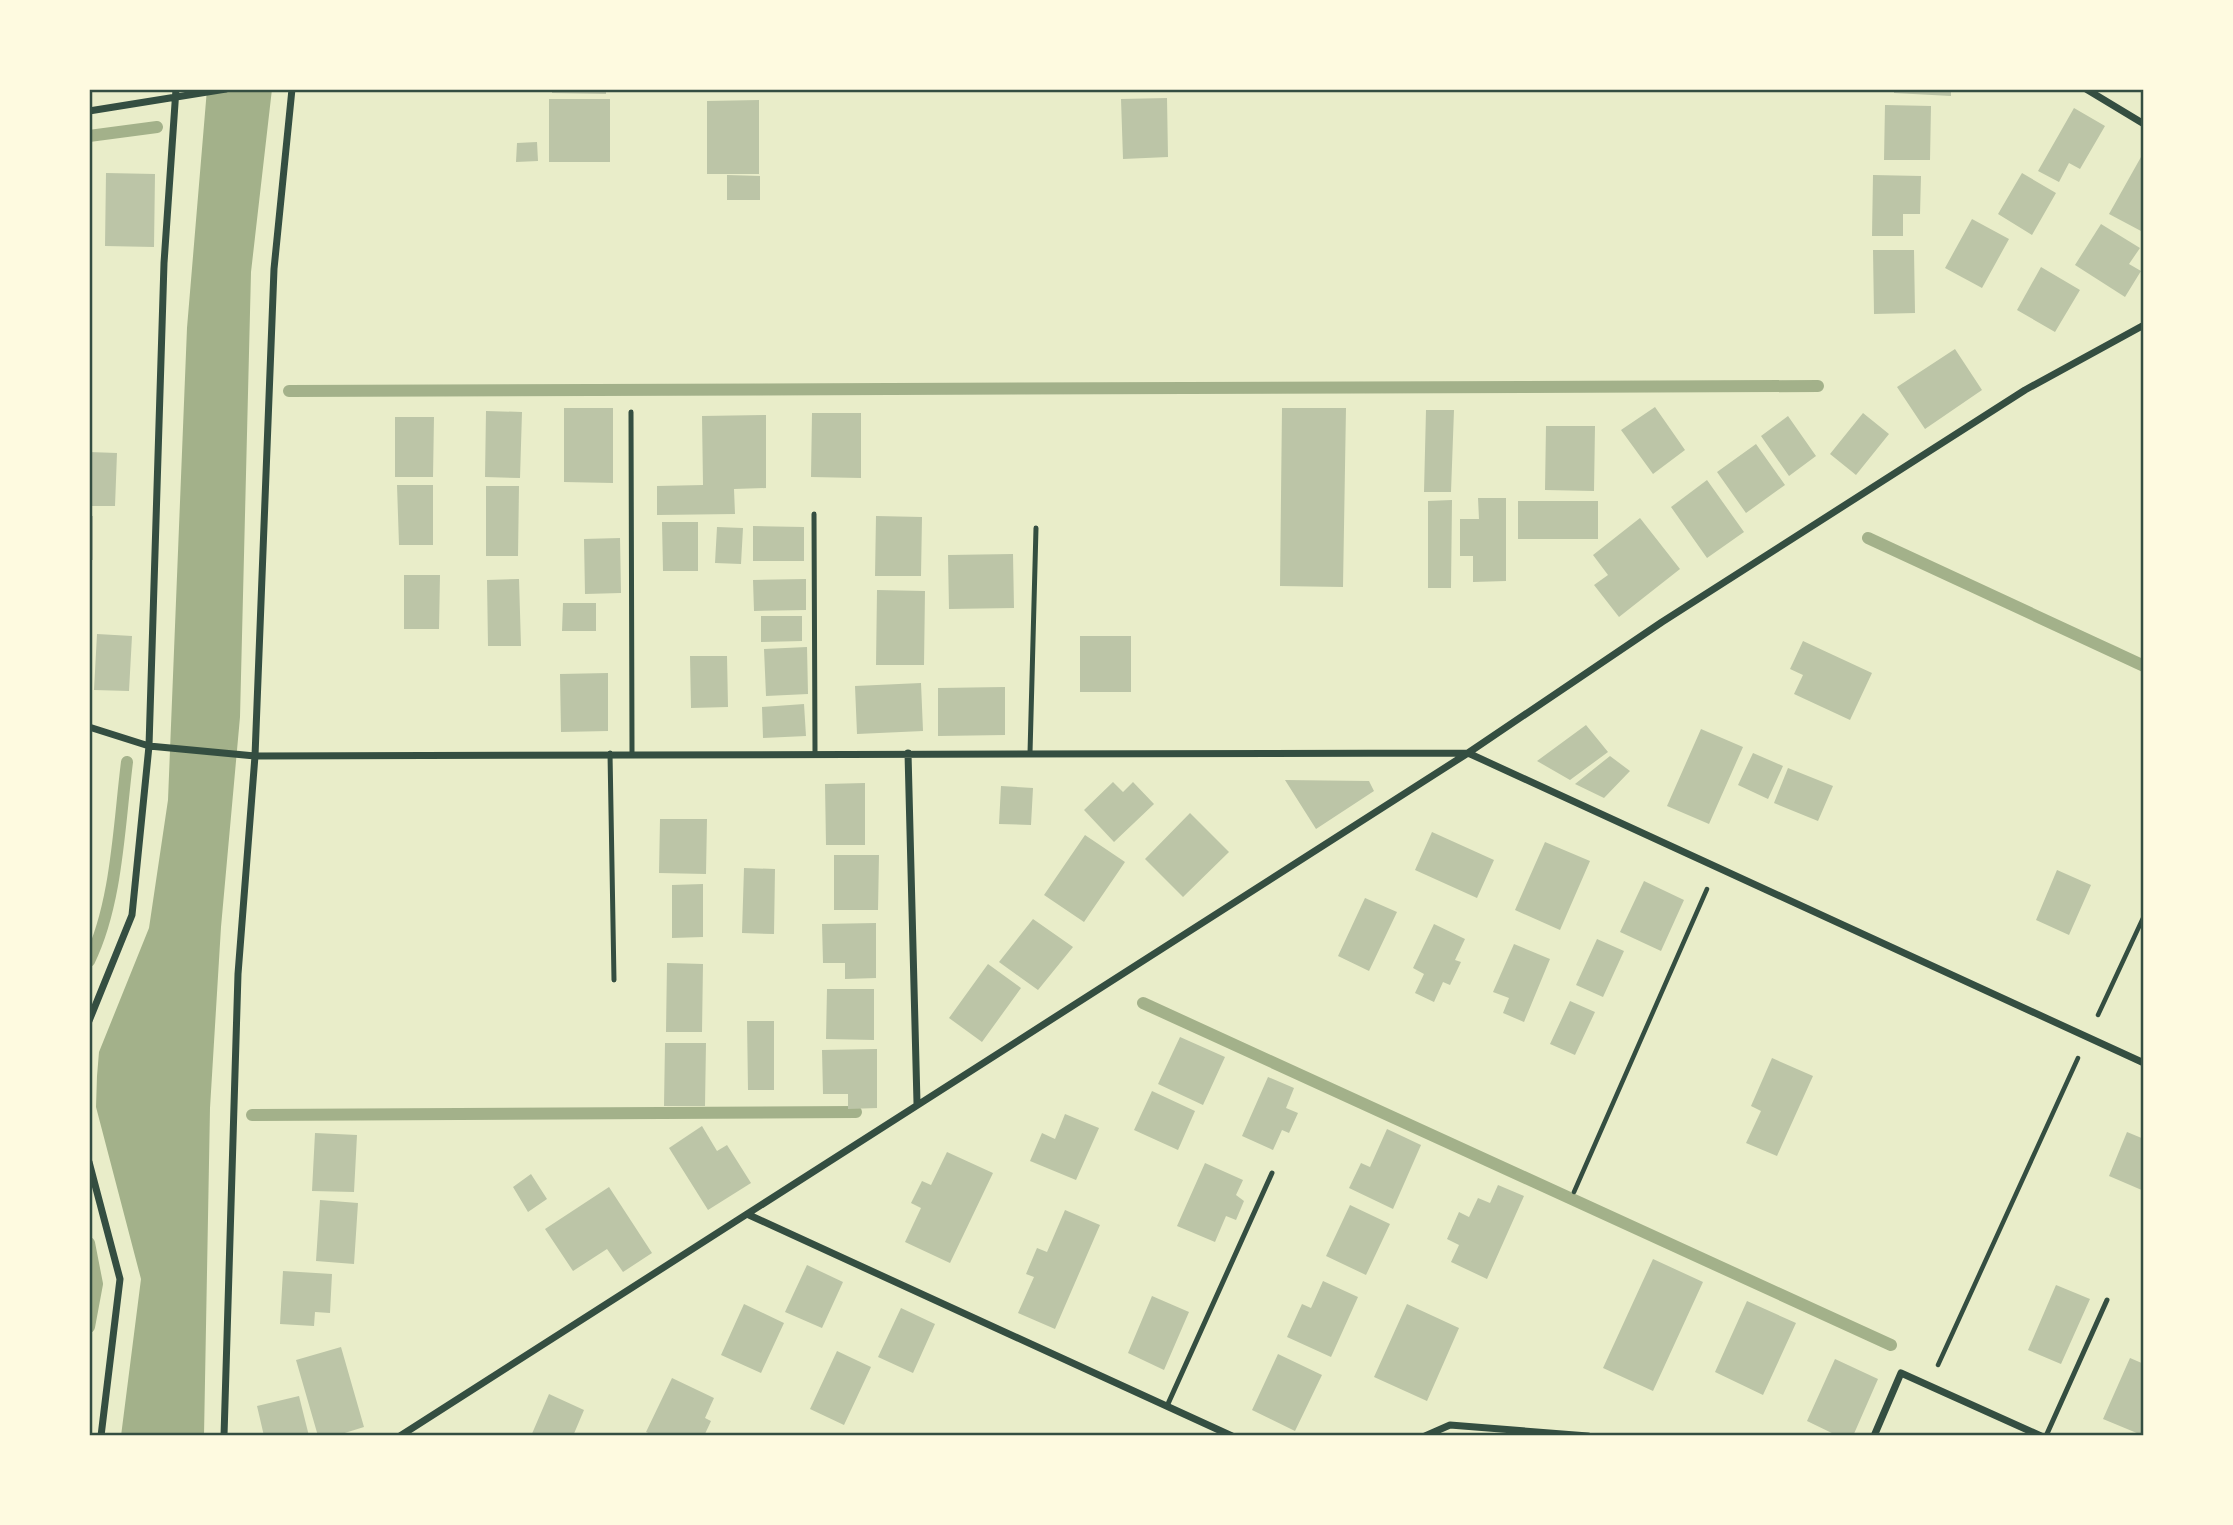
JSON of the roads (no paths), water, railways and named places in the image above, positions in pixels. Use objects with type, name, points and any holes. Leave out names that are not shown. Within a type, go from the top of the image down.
[{"type":"street","points":[[89,1021],[132,915],[149,746],[164,264],[176,89]]},
{"type":"street","points":[[89,111],[226,89]]},
{"type":"street","points":[[224,1436],[238,974],[255,756],[274,269],[292,89]]},
{"type":"street","points":[[2086,89],[2144,124]]},
{"type":"street","points":[[400,1436],[749,1215],[917,1103],[1468,752],[1662,622],[2025,390],[2144,325]]},
{"type":"street","points":[[89,727],[149,746],[255,756],[632,752],[1468,752],[2144,1063]]},
{"type":"street","points":[[908,752],[917,1103]]},
{"type":"street","points":[[89,1162],[120,1279],[101,1436]]},
{"type":"street","points":[[749,1215],[1232,1436]]},
{"type":"street","points":[[1874,1436],[1901,1373],[2044,1436]]},
{"type":"street","points":[[1425,1436],[1450,1425],[1588,1436]]},
{"type":"lane","points":[[631,412],[632,752]]},
{"type":"lane","points":[[814,514],[815,752]]},
{"type":"lane","points":[[1030,752],[1036,528]]},
{"type":"lane","points":[[610,753],[614,980]]},
{"type":"lane","points":[[1167,1406],[1272,1173]]},
{"type":"lane","points":[[2044,1436],[2107,1300]]},
{"type":"waterway","points":[[89,136],[157,127]]},
{"type":"waterway","points":[[289,391],[1818,386]]},
{"type":"waterway","points":[[1868,538],[2144,666]]},
{"type":"waterway","points":[[89,961],[106,915],[111,890],[127,762]]},
{"type":"waterway","points":[[1143,1003],[1891,1345]]},
{"type":"waterway","points":[[252,1115],[856,1112]]},
{"type":"waterway","points":[[89,1243],[97,1284],[89,1327]]}]
